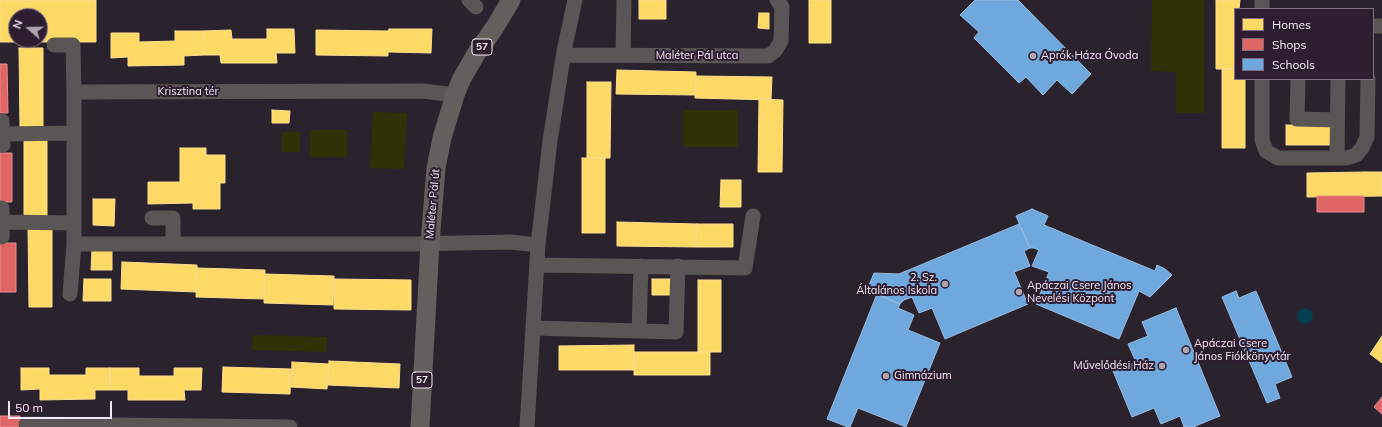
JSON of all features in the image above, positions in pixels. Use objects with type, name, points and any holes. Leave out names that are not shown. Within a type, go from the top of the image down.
[{"type":"main road","name":"Maléter Pál út","points":[[420,427],[430,243],[436,168],[442,138],[455,95],[467,68],[511,0]]},
{"type":"street","points":[[527,427],[538,244],[550,141],[564,55],[575,0]]},
{"type":"street","points":[[623,55],[624,0]]},
{"type":"street","name":"Maléter Pál utca","points":[[564,55],[768,56],[775,51],[781,41],[782,7],[777,0]]},
{"type":"street","points":[[54,45],[74,45],[74,244],[70,294]]},
{"type":"street","points":[[1262,80],[1262,140],[1266,151],[1278,158],[1347,158],[1356,154],[1362,148],[1367,137],[1368,80]]},
{"type":"street","points":[[1298,80],[1297,119],[1337,120]]},
{"type":"street","points":[[1337,158],[1338,80]]},
{"type":"street","name":"Krisztina tér","points":[[74,92],[423,91],[455,95]]},
{"type":"street","points":[[2,133],[74,133]]},
{"type":"street","points":[[2,237],[2,215],[74,222]]},
{"type":"street","points":[[537,265],[745,268],[753,216]]},
{"type":"street","points":[[152,218],[173,218],[173,244]]},
{"type":"street","points":[[74,244],[510,242],[538,244]]},
{"type":"street","points":[[639,331],[641,266]]},
{"type":"street","points":[[533,328],[676,332],[678,266]]},
{"type":"street","points":[[26,424],[290,427]]},
{"type":"shaded area","points":[[1152,0],[1204,0],[1204,113],[1176,113],[1176,72],[1151,71]]},
{"type":"shaded area","points":[[683,110],[738,110],[738,147],[683,147]]},
{"type":"shaded area","points":[[373,112],[407,113],[404,169],[370,168]]},
{"type":"shaded area","points":[[310,130],[347,130],[347,157],[310,157]]},
{"type":"shaded area","points":[[282,132],[300,132],[300,152],[282,152]]},
{"type":"shaded area","points":[[253,335],[327,337],[326,352],[252,350]]},
{"type":"water","points":[[1305,308],[1312,313],[1313,316],[1308,323],[1305,324],[1298,319],[1297,316],[1302,309]]},
{"type":"building: Homes","points":[[0,0],[96,0],[96,42],[48,42],[48,8],[8,8],[8,42],[0,42]]},
{"type":"building: Homes","points":[[639,0],[666,0],[666,19],[639,19]]},
{"type":"building: Homes","points":[[809,0],[831,0],[831,43],[809,43]]},
{"type":"building: Homes","points":[[1216,0],[1240,0],[1239,8],[1234,8],[1234,69],[1216,69]]},
{"type":"building: Homes","points":[[759,13],[769,13],[769,29],[758,28]]},
{"type":"building: Homes","points":[[267,29],[294,29],[295,53],[276,53],[277,63],[221,63],[220,55],[204,55],[203,31],[231,30],[232,39],[267,39]]},
{"type":"building: Homes","points":[[389,29],[432,29],[431,53],[388,52],[388,56],[316,55],[316,30],[388,31]]},
{"type":"building: Homes","points":[[175,31],[203,31],[204,55],[184,56],[184,65],[128,66],[128,57],[111,58],[111,33],[139,33],[139,42],[175,41]]},
{"type":"building: Homes","points":[[19,48],[43,48],[43,129],[20,129]]},
{"type":"building: Homes","points":[[1222,69],[1234,69],[1234,80],[1245,80],[1245,148],[1222,148]]},
{"type":"building: Homes","points":[[617,70],[696,72],[695,95],[616,94]]},
{"type":"building: Homes","points":[[696,76],[772,77],[771,100],[695,98]]},
{"type":"building: Homes","points":[[587,82],[611,82],[610,158],[587,158]]},
{"type":"building: Homes","points":[[759,99],[783,100],[782,172],[758,172]]},
{"type":"building: Homes","points":[[272,110],[290,111],[289,123],[272,123]]},
{"type":"building: Homes","points":[[1286,125],[1333,125],[1333,145],[1286,145]]},
{"type":"building: Homes","points":[[24,137],[47,137],[47,218],[24,218]]},
{"type":"building: Homes","points":[[180,148],[206,148],[206,155],[225,155],[225,183],[220,183],[220,209],[193,209],[193,203],[148,204],[148,182],[180,182]]},
{"type":"building: Homes","points":[[582,158],[605,158],[605,233],[582,233]]},
{"type":"building: Homes","points":[[1382,172],[1382,196],[1307,197],[1307,173]]},
{"type":"building: Homes","points":[[721,180],[741,180],[741,207],[720,207]]},
{"type":"building: Homes","points":[[93,199],[115,199],[114,226],[93,225]]},
{"type":"building: Homes","points":[[617,222],[697,224],[696,247],[617,246]]},
{"type":"building: Homes","points":[[697,224],[733,224],[733,247],[696,247]]},
{"type":"building: Homes","points":[[28,226],[52,226],[52,307],[29,307]]},
{"type":"building: Homes","points":[[92,250],[112,250],[112,270],[91,270]]},
{"type":"building: Homes","points":[[122,262],[197,265],[196,292],[121,289]]},
{"type":"building: Homes","points":[[197,268],[265,270],[264,299],[196,297]]},
{"type":"building: Homes","points":[[265,274],[334,276],[333,305],[264,303]]},
{"type":"building: Homes","points":[[84,279],[111,279],[111,301],[83,301]]},
{"type":"building: Homes","points":[[334,279],[411,280],[411,310],[334,309]]},
{"type":"building: Homes","points":[[652,279],[674,279],[674,295],[652,295]]},
{"type":"building: Homes","points":[[698,280],[721,280],[721,352],[698,352]]},
{"type":"building: Homes","points":[[1382,336],[1382,363],[1370,354]]},
{"type":"building: Homes","points":[[634,345],[634,370],[559,370],[559,346]]},
{"type":"building: Homes","points":[[634,352],[710,352],[710,375],[634,375]]},
{"type":"building: Homes","points":[[329,361],[400,364],[399,388],[328,385]]},
{"type":"building: Homes","points":[[292,362],[329,364],[327,389],[291,387]]},
{"type":"building: Homes","points":[[223,367],[291,369],[290,394],[222,392]]},
{"type":"building: Homes","points":[[21,368],[49,368],[49,375],[86,375],[86,368],[110,368],[110,390],[95,390],[95,399],[40,400],[40,389],[21,390]]},
{"type":"building: Homes","points":[[110,368],[139,368],[139,376],[174,376],[174,368],[202,368],[201,390],[184,390],[185,400],[128,400],[128,390],[110,390]]},
{"type":"building: Shops","points":[[0,64],[7,64],[8,113],[0,113]]},
{"type":"building: Shops","points":[[0,153],[12,153],[12,202],[0,202]]},
{"type":"building: Shops","points":[[1317,196],[1364,196],[1364,212],[1317,212]]},
{"type":"building: Shops","points":[[0,243],[16,243],[16,292],[0,292]]},
{"type":"building: Shops","points":[[1382,397],[1382,414],[1374,407]]},
{"type":"building: Shops","points":[[0,416],[20,416],[20,427],[0,427]]},
{"type":"building: Schools","name":"Aprók Háza Óvoda","points":[[975,0],[1018,0],[1091,74],[1072,94],[1057,80],[1043,95],[1026,77],[1019,83],[974,38],[979,32],[960,15]]},
{"type":"building: Schools","points":[[1032,209],[1048,216],[1044,225],[1155,271],[1157,265],[1172,275],[1150,297],[1139,291],[1119,339],[1036,304],[1049,272],[1032,266],[1039,250],[1030,248],[1016,216]]},
{"type":"building: Schools","name":"2. Sz. Általános Iskola","points":[[1019,224],[1030,248],[1024,251],[1030,266],[1014,272],[1028,304],[945,339],[932,308],[919,313],[912,297],[904,300],[900,304],[867,290],[874,273],[899,274]]},
{"type":"building: Schools","points":[[1236,291],[1239,298],[1256,291],[1292,377],[1275,384],[1280,398],[1267,403],[1222,297]]},
{"type":"building: Schools","name":"Gimnázium","points":[[877,294],[900,304],[898,308],[914,315],[908,330],[940,343],[906,427],[858,408],[850,427],[848,427],[827,419]]},
{"type":"building: Schools","name":"Művelődési Ház","points":[[1176,308],[1220,416],[1193,427],[1184,427],[1180,416],[1161,424],[1154,408],[1132,417],[1113,371],[1136,362],[1128,344],[1148,336],[1142,322]]},
{"type":"place","name":"Aprók Háza Óvoda","points":[[1033,56]]},
{"type":"place","name":"2. Sz. Általános Iskola","points":[[945,284]]},
{"type":"place","name":"Apáczai Csere János Nevelési Központ","points":[[1019,292]]},
{"type":"place","name":"Apáczai Csere János Fiókkönyvtár","points":[[1186,350]]},
{"type":"place","name":"Művelődési Ház","points":[[1162,366]]},
{"type":"place","name":"Gimnázium","points":[[886,376]]}]
